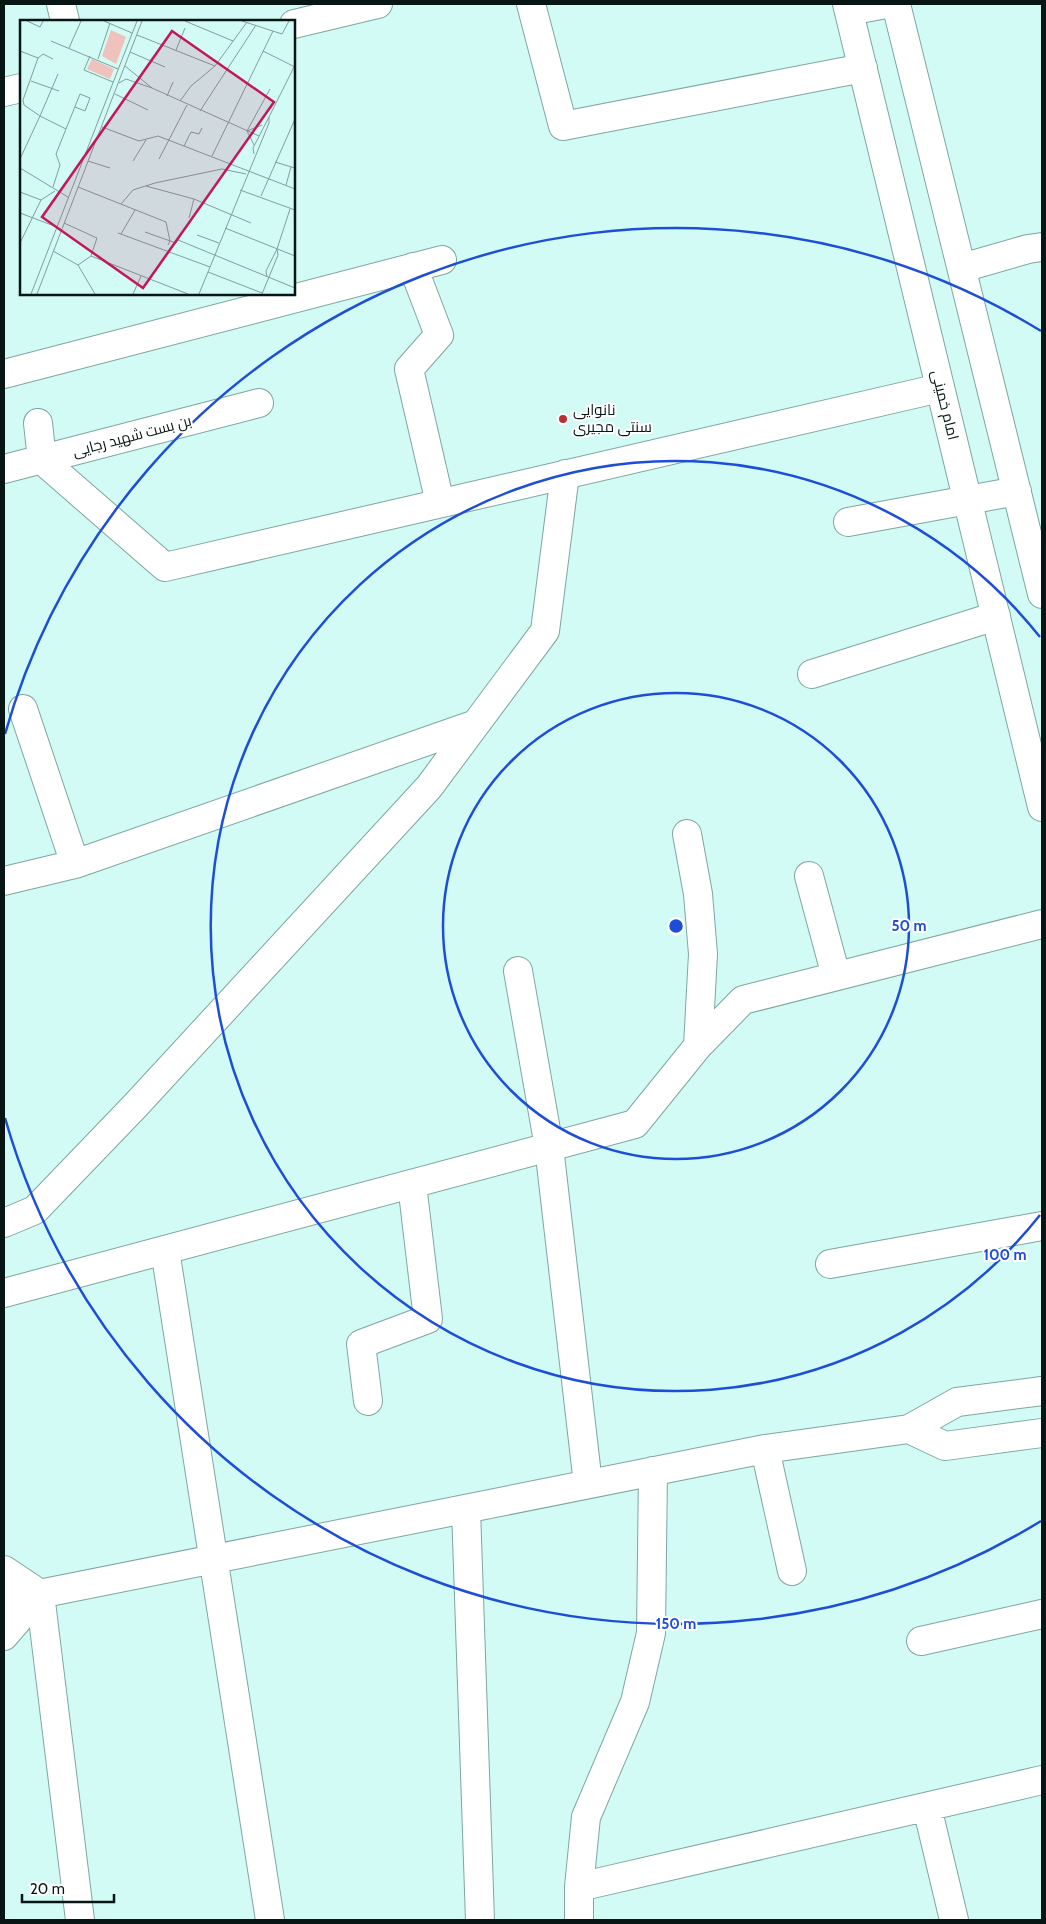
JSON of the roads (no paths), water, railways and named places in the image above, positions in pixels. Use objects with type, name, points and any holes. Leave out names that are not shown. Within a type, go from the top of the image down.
[{"type":"street","points":[[61,4],[65,20]]},
{"type":"street","points":[[295,24],[378,4]]},
{"type":"street","points":[[531,4],[563,126],[863,68]]},
{"type":"street","points":[[848,7],[886,4]]},
{"type":"street","points":[[896,4],[1042,594]]},
{"type":"street","name":"امام خمینی","points":[[848,7],[1042,807]]},
{"type":"street","points":[[4,92],[20,88]]},
{"type":"street","points":[[962,268],[1028,249],[1042,247]]},
{"type":"street","points":[[4,374],[442,260]]},
{"type":"street","points":[[413,267],[439,335],[409,369],[440,503]]},
{"type":"street","points":[[38,423],[42,460],[165,567],[940,388]]},
{"type":"street","name":"بن بست شهید رجایی","points":[[4,469],[259,403]]},
{"type":"street","points":[[4,1222],[35,1210],[135,1106],[429,787],[545,631],[565,474]]},
{"type":"street","points":[[848,522],[1017,491]]},
{"type":"street","points":[[812,674],[996,616]]},
{"type":"street","points":[[23,709],[75,864]]},
{"type":"street","points":[[4,881],[75,864],[476,724]]},
{"type":"street","points":[[687,834],[698,894],[703,954],[698,1046]]},
{"type":"street","points":[[809,876],[836,976]]},
{"type":"street","points":[[4,1293],[635,1124],[698,1046],[744,1000],[1042,924]]},
{"type":"street","points":[[518,971],[549,1147],[588,1484]]},
{"type":"street","points":[[368,1401],[361,1344],[428,1319],[412,1184]]},
{"type":"street","points":[[830,1264],[1042,1226]]},
{"type":"street","points":[[164,1250],[270,1920]]},
{"type":"street","points":[[4,1601],[765,1449],[910,1429],[957,1402],[1042,1391]]},
{"type":"street","points":[[910,1429],[945,1446],[1042,1433]]},
{"type":"street","points":[[765,1449],[792,1571]]},
{"type":"street","points":[[578,1920],[579,1887],[586,1817],[635,1702],[651,1633],[653,1471]]},
{"type":"street","points":[[466,1509],[480,1920]]},
{"type":"street","points":[[4,1570],[40,1594],[80,1920]]},
{"type":"street","points":[[4,1636],[40,1594]]},
{"type":"street","points":[[921,1640],[1042,1614]]},
{"type":"street","points":[[579,1887],[1042,1780]]},
{"type":"street","points":[[927,1807],[954,1920]]},
{"type":"place","name":"نانوایی سنتی مجیری","points":[[563,419]]}]
